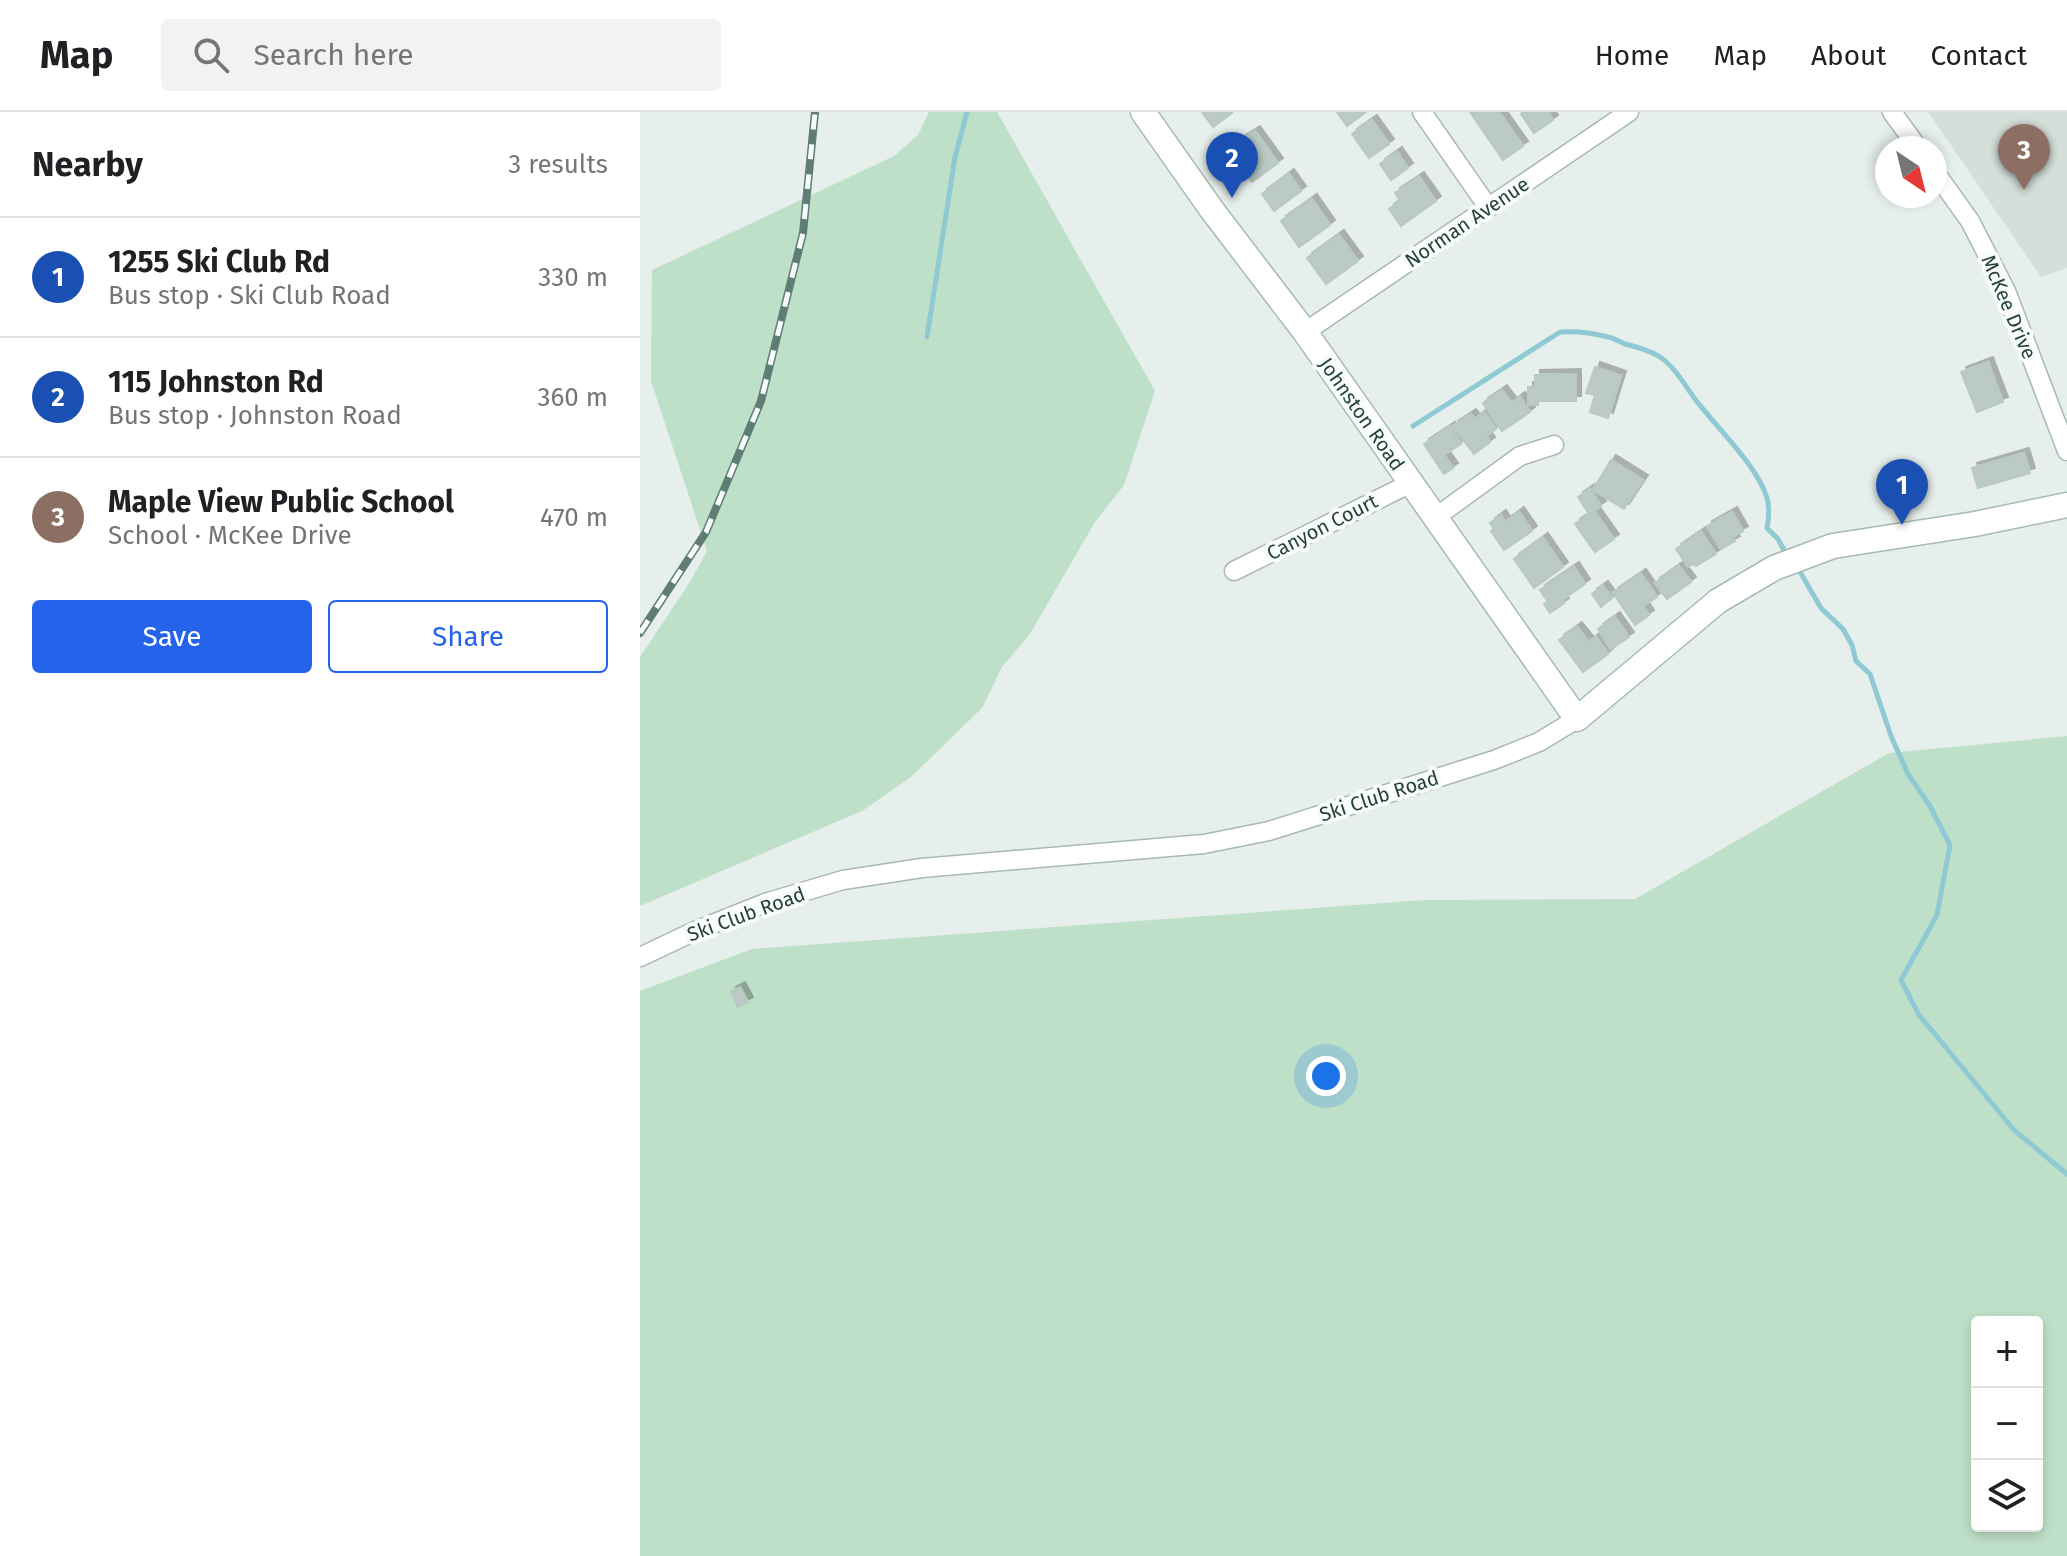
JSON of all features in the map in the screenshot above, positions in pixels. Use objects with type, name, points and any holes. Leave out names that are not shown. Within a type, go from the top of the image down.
[{"type":"street","name":"Johnston Road","points":[[1143,112],[1212,210],[1305,332],[1577,719]]},
{"type":"street","points":[[1422,112],[1488,207]]},
{"type":"street","name":"Norman Avenue","points":[[1305,332],[1629,112]]},
{"type":"street","points":[[1892,112],[1909,136]]},
{"type":"street","name":"McKee Drive","points":[[1947,189],[1970,221],[2006,291],[2067,451]]},
{"type":"street","points":[[1436,517],[1520,456],[1554,445]]},
{"type":"street","name":"Canyon Court","points":[[1234,571],[1411,483]]},
{"type":"street","name":"Ski Club Road","points":[[640,957],[765,903],[843,880],[922,868],[1204,844],[1269,831],[1494,760],[1539,742],[1577,719],[1718,601],[1774,568],[1833,546],[1975,524],[2067,505]]},
{"type":"shaded area","points":[[1928,112],[2067,112],[2067,268],[2041,277]]},
{"type":"green space","points":[[929,112],[997,112],[1155,391],[1124,485],[1095,522],[1030,634],[1002,667],[982,708],[911,777],[862,811],[640,906],[640,657],[707,551],[651,381],[652,270],[894,156],[918,135]]},
{"type":"green space","points":[[2067,736],[2067,1556],[640,1556],[640,991],[752,949],[1425,900],[1635,899],[1889,753]]},
{"type":"building","points":[[1202,112],[1231,112],[1232,113],[1213,127]]},
{"type":"building","points":[[1337,112],[1366,112],[1347,126]]},
{"type":"building","points":[[1470,112],[1499,112],[1523,146],[1503,160]]},
{"type":"building","points":[[1548,112],[1553,120],[1534,133],[1521,114]]},
{"type":"building","points":[[1372,120],[1389,144],[1369,158],[1352,134]]},
{"type":"building","points":[[1255,131],[1278,163],[1252,182],[1240,165],[1252,156],[1241,140]]},
{"type":"building","points":[[1397,152],[1408,168],[1391,180],[1380,164]]},
{"type":"building","points":[[1289,174],[1301,191],[1274,211],[1262,194]]},
{"type":"building","points":[[1419,177],[1436,201],[1401,226],[1389,209],[1400,201],[1395,193]]},
{"type":"building","points":[[1312,199],[1330,225],[1299,247],[1281,221]]},
{"type":"building","points":[[1339,235],[1358,261],[1326,284],[1307,258]]},
{"type":"building","points":[[1988,362],[2003,402],[1977,412],[1961,372]]},
{"type":"building","points":[[1595,367],[1621,376],[1608,418],[1590,412],[1595,395],[1586,393]]},
{"type":"building","points":[[1576,374],[1576,401],[1538,401],[1538,405],[1528,405],[1528,387],[1535,387],[1535,375]]},
{"type":"building","points":[[1502,390],[1512,403],[1520,397],[1530,412],[1502,431],[1483,403]]},
{"type":"building","points":[[1484,412],[1496,429],[1486,436],[1490,442],[1474,454],[1453,426],[1471,414],[1475,419]]},
{"type":"building","points":[[1450,427],[1461,444],[1444,455],[1453,468],[1444,474],[1424,444]]},
{"type":"building","points":[[2024,453],[2030,473],[1978,488],[1972,468]]},
{"type":"building","points":[[1611,460],[1643,480],[1624,509],[1593,490]]},
{"type":"building","points":[[1590,489],[1601,506],[1589,514],[1578,497]]},
{"type":"building","points":[[1594,511],[1614,539],[1595,552],[1575,524]]},
{"type":"building","points":[[1519,512],[1532,531],[1504,550],[1491,531],[1494,529],[1490,523],[1501,515],[1505,522]]},
{"type":"building","points":[[1732,512],[1743,531],[1732,537],[1735,541],[1721,549],[1707,526]]},
{"type":"building","points":[[1701,532],[1716,554],[1696,566],[1688,567],[1676,549]]},
{"type":"building","points":[[1543,538],[1563,567],[1534,588],[1514,559]]},
{"type":"building","points":[[1679,566],[1691,582],[1667,599],[1655,583]]},
{"type":"building","points":[[1574,567],[1585,584],[1550,613],[1544,604],[1548,602],[1540,590]]},
{"type":"building","points":[[1641,574],[1657,597],[1643,606],[1649,615],[1635,625],[1613,593]]},
{"type":"building","points":[[1603,586],[1612,598],[1601,607],[1592,594]]},
{"type":"building","points":[[1615,617],[1629,637],[1611,649],[1598,629]]},
{"type":"building","points":[[1577,627],[1589,642],[1596,637],[1608,654],[1583,672],[1559,640]]},
{"type":"building","points":[[740,987],[748,1002],[738,1007],[731,992]]},
{"type":"waterway","points":[[927,337],[955,157],[967,112]]},
{"type":"waterway","points":[[1413,426],[1560,332],[1612,338],[1656,355],[1675,371],[1762,485],[1768,502],[1767,528],[1784,550]]},
{"type":"waterway","points":[[1800,572],[1821,608],[1843,629],[1856,661],[1870,674],[1908,774],[1930,806],[1950,845],[1937,915],[1901,980],[1919,1015],[2014,1130],[2067,1174]]},
{"type":"railway","points":[[640,633],[706,532],[761,401],[803,233],[815,112]]},
{"type":"place","name":"Maple View Public School","points":[[2024,190]]},
{"type":"place","name":"115 Johnston Rd","points":[[1232,198]]},
{"type":"place","name":"1255 Ski Club Rd","points":[[1902,525]]}]
